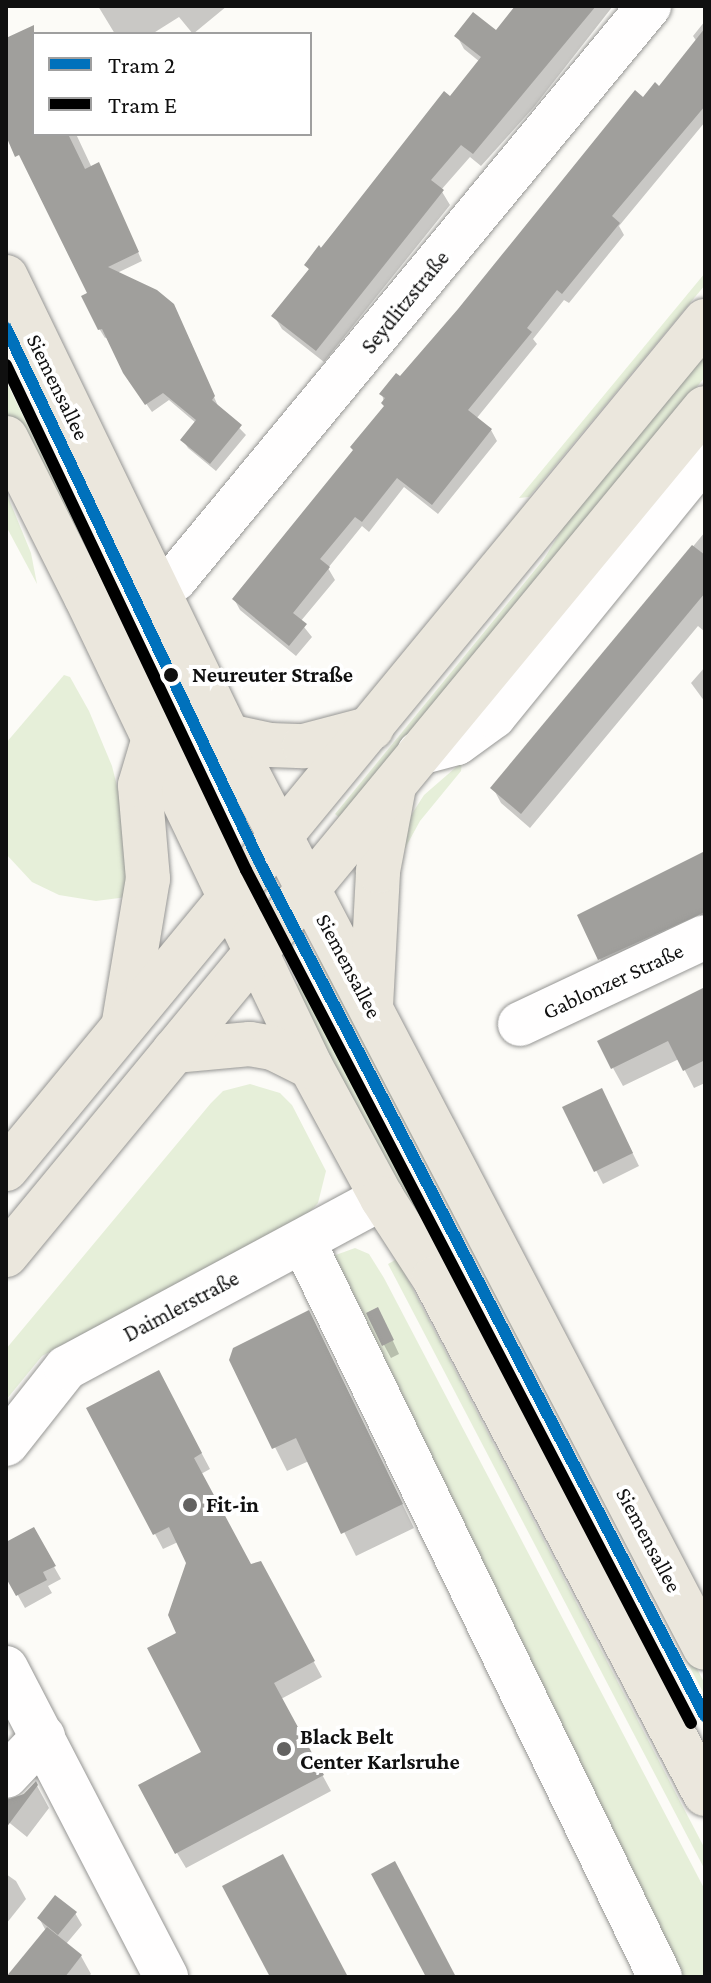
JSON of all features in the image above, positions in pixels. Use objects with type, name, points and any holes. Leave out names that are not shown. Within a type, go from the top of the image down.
[{"type":"main road","name":"Siemensallee","points":[[6,277],[228,736],[705,1648]]},
{"type":"main road","points":[[14,1148],[122,1030],[705,321]]},
{"type":"main road","points":[[6,1255],[705,408]]},
{"type":"main road","points":[[6,438],[311,1067],[382,1198],[434,1278],[705,1794]]},
{"type":"main road","points":[[228,736],[304,746],[372,728]]},
{"type":"main road","points":[[122,1030],[147,888],[148,862],[140,785],[154,738]]},
{"type":"main road","points":[[371,1006],[378,871],[407,768]]},
{"type":"main road","points":[[174,1051],[250,1044],[273,1048],[311,1067]]},
{"type":"street","name":"Seydlitzstraße","points":[[156,591],[185,567],[649,6]]},
{"type":"street","points":[[407,768],[457,743],[494,716],[705,456]]},
{"type":"street","name":"Gablonzer Straße","points":[[520,1024],[705,937]]},
{"type":"street","name":"Daimlerstraße","points":[[6,1444],[66,1368],[382,1198]]},
{"type":"street","points":[[303,1241],[660,1977]]},
{"type":"street","points":[[6,1668],[161,1961],[166,1977]]},
{"type":"street","points":[[6,1776],[43,1737]]},
{"type":"green space","points":[[705,273],[705,285],[529,497],[519,498]]},
{"type":"green space","points":[[705,343],[705,377],[340,818],[335,814],[544,559],[578,503]]},
{"type":"green space","points":[[6,381],[85,547],[51,506],[6,411]]},
{"type":"green space","points":[[6,492],[31,553],[37,584],[6,526]]},
{"type":"green space","points":[[64,675],[70,677],[89,711],[112,766],[128,830],[127,897],[96,901],[59,895],[32,882],[6,854],[6,743]]},
{"type":"green space","points":[[462,762],[461,771],[420,821],[391,874],[403,828],[424,795]]},
{"type":"green space","points":[[324,952],[705,1684],[705,1696],[318,959]]},
{"type":"green space","points":[[299,982],[396,1160],[505,1369],[286,999]]},
{"type":"green space","points":[[250,1084],[280,1093],[292,1105],[326,1171],[318,1203],[306,1216],[42,1356],[6,1400],[6,1349],[211,1103],[223,1091]]},
{"type":"green space","points":[[355,1248],[369,1254],[384,1278],[705,1890],[705,1977],[664,1977],[333,1256]]},
{"type":"green space","points":[[397,1259],[705,1849],[705,1870],[388,1264]]},
{"type":"building","points":[[515,6],[596,6],[473,154],[461,145],[431,180],[444,190],[316,351],[271,316],[309,269],[304,265],[319,245],[321,248],[444,91],[450,96],[481,57],[454,36],[473,12],[496,30]]},
{"type":"building","points":[[34,25],[32,136],[69,136],[85,169],[99,162],[139,252],[108,267],[157,290],[174,304],[215,396],[212,400],[242,425],[210,464],[180,440],[196,420],[163,393],[145,405],[123,373],[102,329],[98,330],[81,296],[87,293],[19,155],[15,157],[6,136],[6,38]]},
{"type":"building","points":[[705,28],[705,106],[612,216],[620,223],[562,294],[557,290],[527,328],[532,332],[468,410],[492,429],[432,505],[397,478],[362,522],[355,517],[320,559],[330,567],[293,613],[307,624],[289,646],[232,599],[353,450],[350,447],[384,406],[381,403],[385,398],[379,394],[396,373],[400,376],[458,309],[635,90],[643,97],[655,82],[659,86]]},
{"type":"building","points":[[692,545],[705,555],[705,593],[521,814],[490,788]]},
{"type":"building","points":[[705,851],[705,912],[598,960],[577,915]]},
{"type":"building","points":[[705,987],[705,1060],[683,1071],[668,1041],[611,1069],[597,1041]]},
{"type":"building","points":[[602,1088],[633,1153],[594,1172],[562,1107]]},
{"type":"building","points":[[378,1307],[394,1340],[382,1346],[366,1313]]},
{"type":"building","points":[[309,1310],[403,1504],[341,1534],[296,1438],[272,1449],[229,1360],[233,1348]]},
{"type":"building","points":[[159,1370],[202,1453],[194,1458],[251,1564],[261,1561],[315,1661],[274,1683],[324,1775],[175,1854],[138,1785],[201,1752],[147,1648],[176,1633],[168,1615],[186,1563],[169,1527],[153,1535],[86,1408]]},
{"type":"building","points":[[34,1527],[56,1566],[43,1572],[47,1580],[16,1596],[6,1578],[6,1542]]},
{"type":"building","points":[[36,1781],[38,1785],[6,1828],[6,1800],[24,1794]]},
{"type":"building","points":[[283,1854],[348,1977],[270,1977],[222,1886]]},
{"type":"building","points":[[395,1861],[456,1977],[426,1977],[371,1874]]},
{"type":"building","points":[[55,1895],[77,1912],[58,1935],[37,1918]]},
{"type":"building","points":[[47,1927],[82,1955],[65,1977],[6,1977]]},
{"type":"tram line","name":"2","points":[[6,328],[260,863],[705,1716]]},
{"type":"tram line","name":"E","points":[[6,365],[246,870],[691,1723]]},
{"type":"place","name":"Neureuter Straße","points":[[171,675]]},
{"type":"place","name":"Fit-in","points":[[190,1505]]},
{"type":"place","name":"Black Belt Center Karlsruhe","points":[[284,1749]]}]
